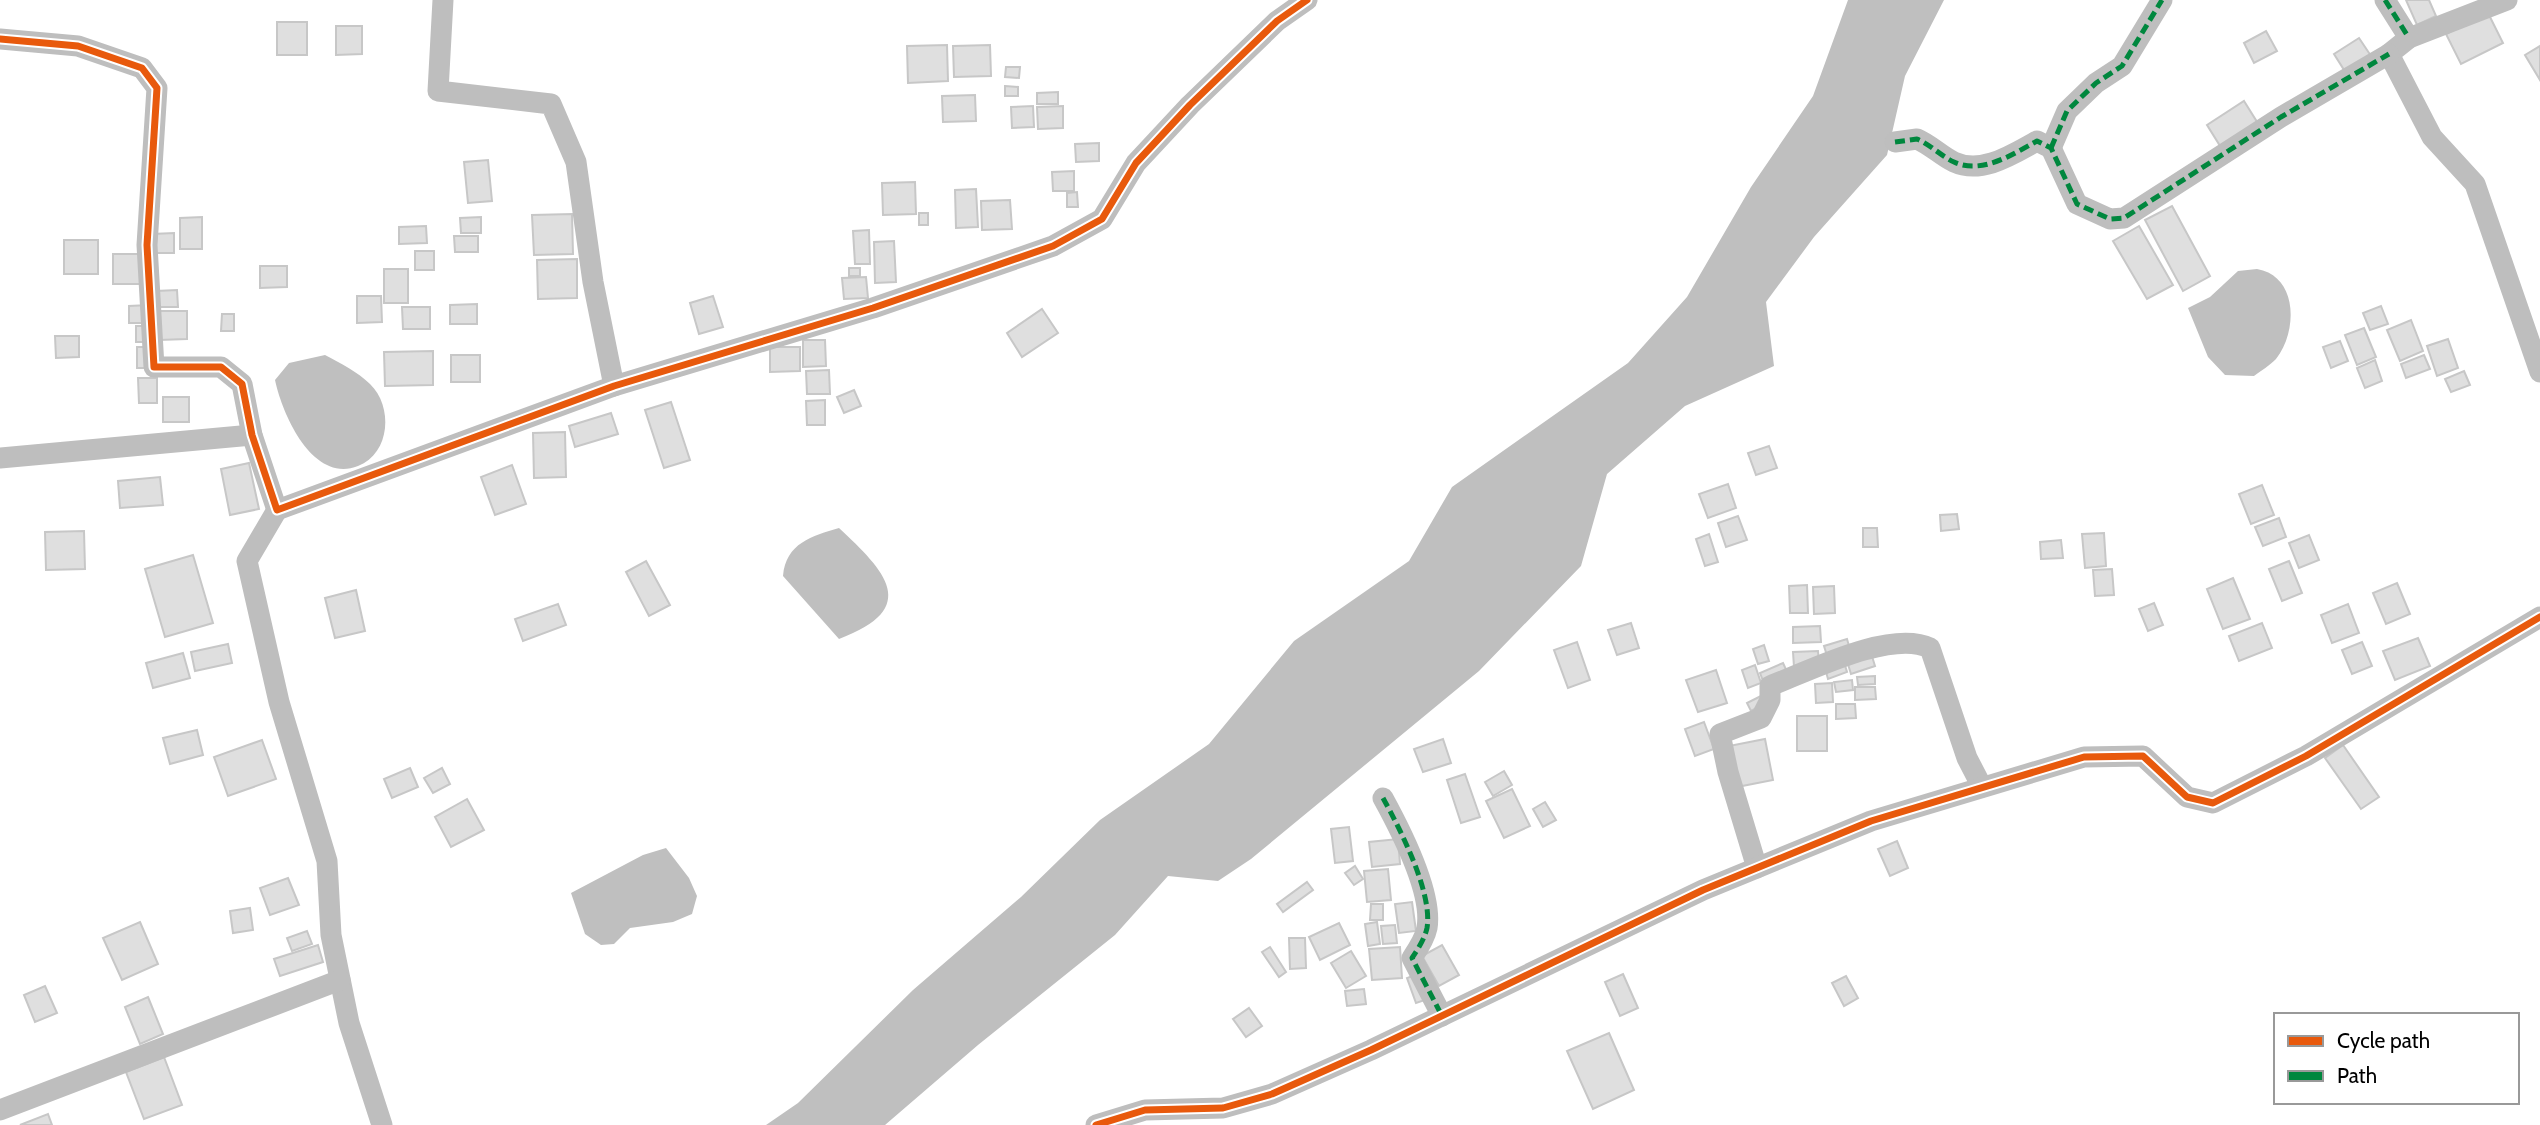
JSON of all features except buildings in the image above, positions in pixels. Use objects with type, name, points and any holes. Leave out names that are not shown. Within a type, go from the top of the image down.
[{"type":"street","points":[[443,0],[438,91],[551,104],[576,162],[593,282],[614,386]]},
{"type":"street","points":[[382,1125],[349,1023],[331,935],[327,861],[279,702],[247,561],[277,510],[614,386],[873,308],[1063,241],[1102,219],[1136,163],[1172,124],[1277,21],[1307,0]]},
{"type":"street","points":[[2051,148],[2067,111],[2096,83],[2122,66],[2162,0]]},
{"type":"street","points":[[2385,0],[2409,38]]},
{"type":"street","points":[[1895,142],[1917,139],[1955,163],[1976,167],[2002,159],[2037,141],[2051,148],[2077,204],[2110,219],[2124,218],[2281,117],[2389,54],[2409,38],[2507,0]]},
{"type":"street","points":[[0,39],[78,46],[142,68],[158,88],[147,245],[154,367],[220,367],[242,384],[252,435],[277,510]]},
{"type":"street","points":[[2389,54],[2432,137],[2475,184],[2540,372]]},
{"type":"street","points":[[0,458],[252,435]]},
{"type":"street","points":[[1096,1125],[1145,1110],[1223,1108],[1272,1094],[1442,1016],[1703,890],[1871,821],[2084,757],[2143,756],[2187,797],[2213,803],[2306,756],[2540,618]]},
{"type":"street","points":[[1757,868],[1728,772],[1720,734],[1761,718],[1770,699],[1770,686],[1840,659],[1886,645],[1918,642],[1930,648],[1966,758],[1982,787]]},
{"type":"street","points":[[1383,798],[1407,840],[1427,912],[1427,929],[1412,958],[1442,1016]]},
{"type":"street","points":[[0,1110],[340,981]]},
{"type":"shaded area","points":[[1848,0],[1944,0],[1905,76],[1887,155],[1814,237],[1766,302],[1774,366],[1685,406],[1607,474],[1581,566],[1479,671],[1251,859],[1218,881],[1168,876],[1115,935],[978,1045],[885,1125],[766,1125],[798,1103],[913,990],[1021,897],[1100,820],[1209,744],[1294,641],[1409,561],[1452,487],[1628,363],[1687,297],[1751,187],[1813,96]]},
{"type":"shaded area","points":[[2257,269],[2280,282],[2287,293],[2290,306],[2288,334],[2276,359],[2254,376],[2225,375],[2208,357],[2188,308],[2210,297],[2238,271]]},
{"type":"shaded area","points":[[325,355],[370,384],[382,404],[385,428],[382,440],[369,460],[358,466],[342,469],[327,465],[313,455],[292,426],[279,394],[275,380],[289,363]]},
{"type":"shaded area","points":[[839,528],[881,574],[887,588],[888,602],[880,615],[865,627],[839,639],[783,576],[785,565],[795,548],[810,538]]},
{"type":"shaded area","points":[[666,848],[689,878],[697,896],[692,914],[673,922],[630,928],[614,944],[601,945],[585,934],[571,893],[643,855]]},
{"type":"marked path","points":[[2051,148],[2067,111],[2096,83],[2122,66],[2162,0]]},
{"type":"marked path","points":[[2385,0],[2409,38]]},
{"type":"marked path","points":[[1895,142],[1917,139],[1954,162],[1975,166],[1997,161],[2037,141],[2051,148],[2077,204],[2110,219],[2124,218],[2281,117],[2389,54]]},
{"type":"marked path","points":[[1383,798],[1414,862],[1425,897],[1427,928],[1412,958],[1442,1016]]},
{"type":"cycle path","points":[[0,39],[78,46],[142,68],[157,88],[147,245],[154,367],[221,367],[242,384],[252,435],[277,510],[614,386],[873,308],[1053,246],[1102,219],[1136,163],[1190,105],[1277,21],[1307,0]]},
{"type":"cycle path","points":[[1096,1125],[1145,1110],[1223,1108],[1272,1094],[1371,1050],[1703,890],[1871,821],[2084,757],[2143,756],[2187,797],[2213,803],[2306,756],[2540,617]]}]
